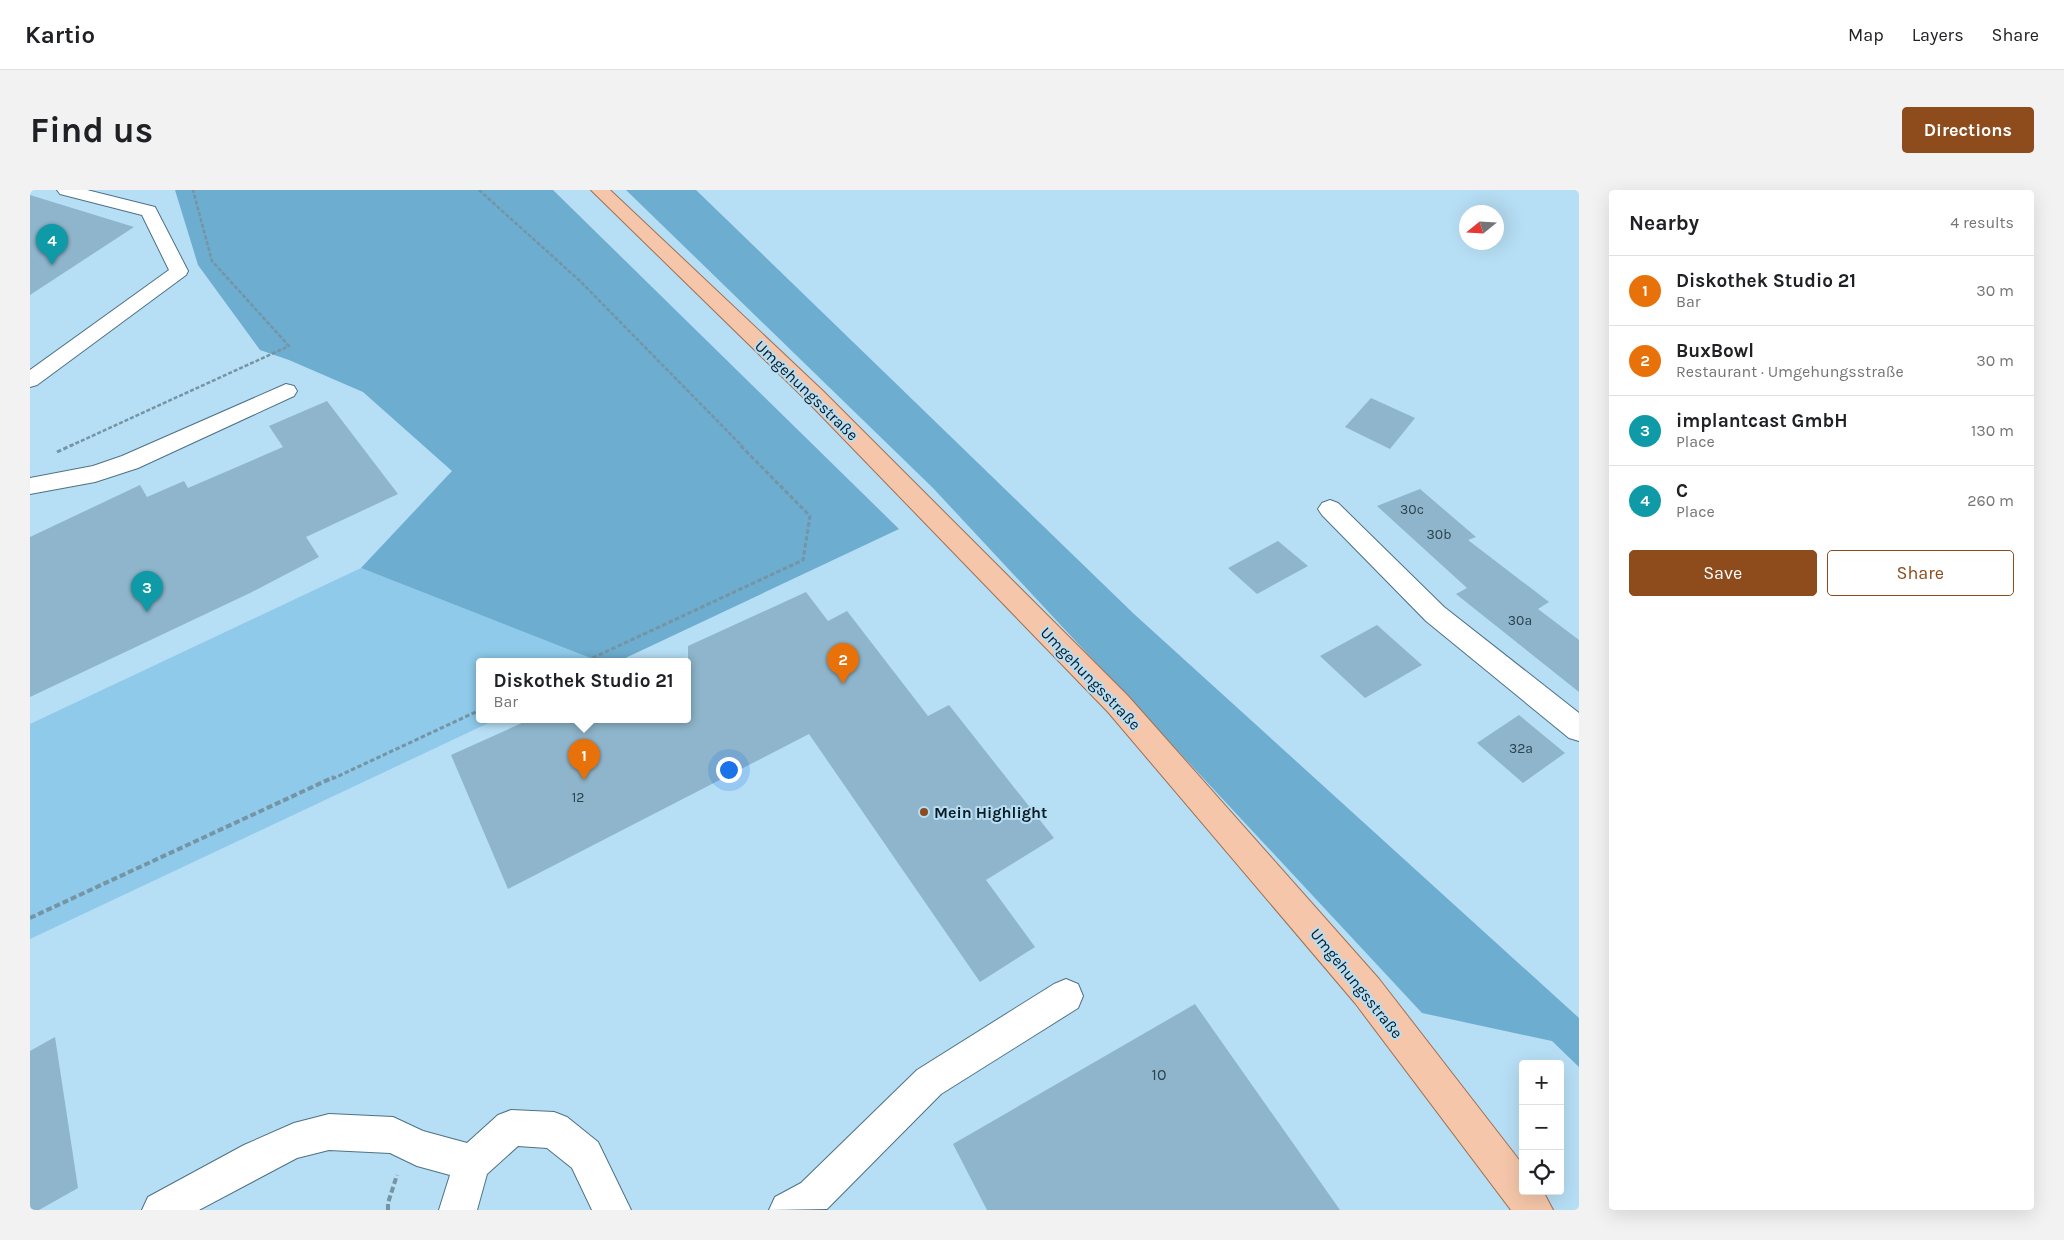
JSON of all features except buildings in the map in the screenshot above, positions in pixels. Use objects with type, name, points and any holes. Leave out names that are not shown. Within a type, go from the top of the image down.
[{"type":"main road","name":"Umgehungsstraße","points":[[600,190],[816,396],[1118,704],[1366,991],[1534,1210]]},
{"type":"street","points":[[66,190],[149,211]]},
{"type":"street","points":[[30,380],[179,271],[149,211],[143,190]]},
{"type":"street","points":[[30,486],[95,474],[130,462],[286,391]]},
{"type":"street","points":[[1330,509],[1435,614],[1579,729]]},
{"type":"street","points":[[808,1205],[929,1082],[1066,996]]},
{"type":"street","points":[[458,1210],[472,1163],[511,1128],[554,1130],[585,1155],[612,1210]]},
{"type":"street","points":[[161,1210],[256,1158],[294,1141],[329,1132],[393,1135],[417,1148],[472,1163]]},
{"type":"path","points":[[56,453],[289,346],[212,261],[193,190]]},
{"type":"path","points":[[479,190],[580,281],[810,516],[803,560],[592,658]]},
{"type":"path","points":[[30,918],[476,712]]},
{"type":"shaded area","points":[[175,190],[553,190],[899,529],[625,658],[590,658],[361,568],[452,471],[363,392],[289,360],[260,350],[198,265]]},
{"type":"shaded area","points":[[626,190],[696,190],[1134,614],[1579,1018],[1579,1067],[1552,1041],[1422,1013],[933,488]]},
{"type":"shaded area","points":[[361,568],[590,658],[476,658],[476,723],[489,723],[30,939],[30,724]]},
{"type":"place","name":"C","points":[[52,265]]},
{"type":"place","name":"implantcast GmbH","points":[[147,612]]},
{"type":"place","name":"BuxBowl","points":[[843,684]]},
{"type":"place","name":"Diskothek Studio 21","points":[[584,780]]},
{"type":"place","name":"Mein Highlight","points":[[924,812]]}]
